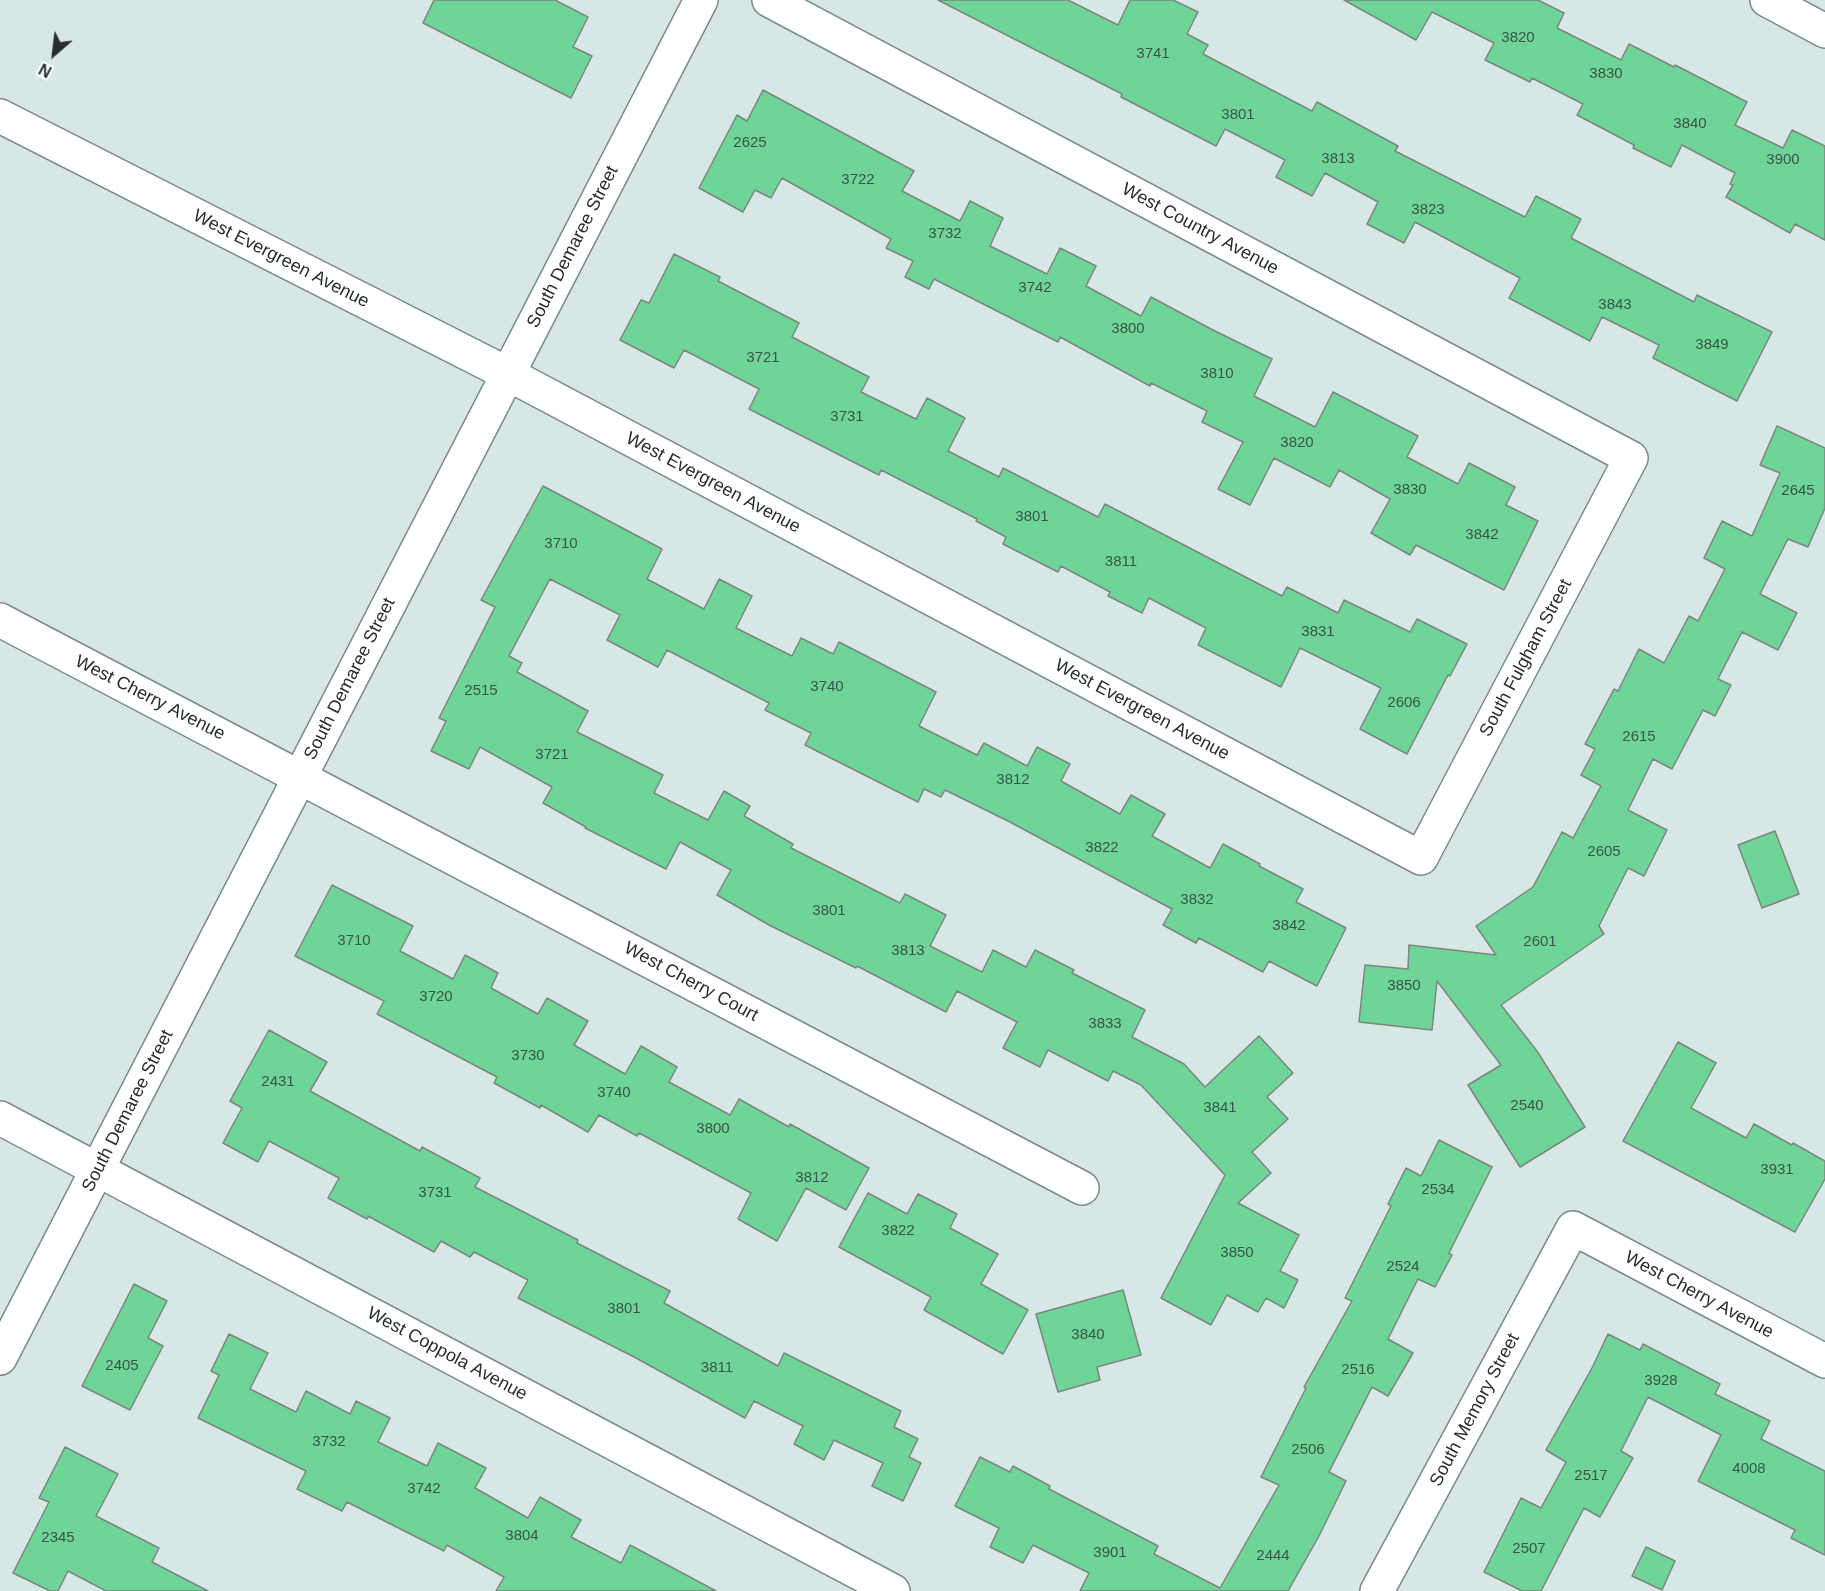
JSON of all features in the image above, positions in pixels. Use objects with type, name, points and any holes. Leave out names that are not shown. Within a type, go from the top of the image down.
[{"type":"street","name":"South Demaree Street","points":[[0,1358],[701,0]]},
{"type":"street","name":"West Country Avenue","points":[[769,0],[1631,458]]},
{"type":"street","points":[[1767,0],[1825,31]]},
{"type":"street","name":"West Evergreen Avenue","points":[[0,116],[508,374],[1420,858]]},
{"type":"street","name":"South Fulgham Street","points":[[1420,858],[1631,458]]},
{"type":"street","name":"West Cherry Avenue","points":[[0,620],[300,776]]},
{"type":"street","name":"West Cherry Court","points":[[300,776],[1082,1188]]},
{"type":"street","name":"West Coppola Avenue","points":[[0,1118],[893,1591]]},
{"type":"street","name":"West Cherry Avenue","points":[[1573,1228],[1825,1361]]},
{"type":"street","name":"South Memory Street","points":[[1377,1591],[1573,1228]]},
{"type":"building","points":[[434,0],[555,0],[588,17],[573,47],[592,56],[571,98],[423,23]]},
{"type":"building","points":[[938,0],[1068,0],[1118,25],[1130,0],[1173,0],[1198,12],[1187,34],[1208,45],[1203,54],[1312,111],[1317,102],[1398,146],[1395,151],[1525,217],[1536,196],[1581,219],[1571,238],[1694,302],[1697,295],[1772,332],[1737,401],[1653,358],[1659,345],[1602,317],[1590,341],[1509,298],[1520,278],[1415,222],[1404,243],[1367,224],[1378,202],[1325,173],[1312,196],[1276,177],[1285,160],[1225,129],[1216,146],[1121,97],[1122,94]]},
{"type":"building","points":[[1344,0],[1538,0],[1564,13],[1557,28],[1621,60],[1629,44],[1674,67],[1675,65],[1747,102],[1735,125],[1783,148],[1792,130],[1825,146],[1825,240],[1795,224],[1790,233],[1726,197],[1733,185],[1730,184],[1735,173],[1682,145],[1671,167],[1633,148],[1634,145],[1577,115],[1583,104],[1532,78],[1530,82],[1485,60],[1494,43],[1432,12],[1416,40]]},
{"type":"building","points":[[763,90],[914,171],[902,191],[960,221],[970,201],[1003,218],[990,246],[1047,274],[1060,248],[1096,266],[1086,286],[1141,316],[1151,297],[1272,359],[1254,396],[1315,427],[1333,392],[1418,436],[1407,457],[1458,484],[1469,463],[1515,487],[1506,505],[1538,521],[1504,590],[1416,545],[1410,555],[1371,533],[1390,499],[1339,470],[1330,487],[1274,458],[1250,505],[1218,489],[1243,442],[1202,422],[1207,411],[1151,383],[1150,386],[1060,337],[1058,342],[934,279],[929,289],[905,277],[913,261],[886,248],[891,239],[782,178],[771,198],[755,190],[743,212],[699,188],[737,115],[747,121]]},
{"type":"building","points":[[674,254],[720,277],[718,281],[799,323],[792,337],[869,377],[861,392],[916,419],[927,398],[965,418],[948,451],[999,477],[1003,468],[1098,517],[1105,504],[1282,596],[1287,587],[1338,613],[1344,600],[1410,632],[1417,619],[1467,644],[1450,676],[1448,675],[1407,754],[1360,729],[1381,688],[1300,648],[1281,687],[1198,645],[1206,628],[1149,598],[1142,613],[1108,596],[1110,592],[1061,566],[1058,572],[1003,544],[1006,537],[976,521],[977,519],[881,470],[879,475],[749,409],[759,389],[684,350],[674,368],[620,340],[641,300],[649,303]]},
{"type":"building","points":[[1777,426],[1825,448],[1825,508],[1808,547],[1788,539],[1760,594],[1797,613],[1778,650],[1742,632],[1718,679],[1731,685],[1715,716],[1703,710],[1672,769],[1653,759],[1628,810],[1667,830],[1644,876],[1628,868],[1599,926],[1604,934],[1501,1005],[1537,1051],[1585,1127],[1520,1167],[1468,1085],[1501,1065],[1437,981],[1432,1030],[1359,1022],[1365,965],[1408,969],[1409,945],[1496,955],[1476,926],[1533,887],[1562,832],[1573,838],[1601,786],[1581,775],[1595,749],[1585,744],[1614,689],[1618,691],[1639,649],[1664,663],[1689,616],[1698,621],[1725,569],[1704,558],[1722,521],[1752,536],[1780,473],[1760,465]]},
{"type":"building","points":[[543,486],[662,549],[647,579],[704,609],[719,579],[752,596],[736,628],[792,656],[801,638],[833,654],[839,642],[936,692],[919,726],[977,755],[984,743],[1027,766],[1037,747],[1070,764],[1061,781],[1120,814],[1131,795],[1165,814],[1152,836],[1210,868],[1223,844],[1303,889],[1296,902],[1346,928],[1317,986],[1269,961],[1263,972],[1199,938],[1196,943],[1163,925],[1172,909],[1010,822],[945,790],[941,797],[924,789],[918,802],[805,745],[811,733],[765,710],[769,703],[667,650],[658,667],[607,640],[620,615],[550,579],[509,656],[522,663],[517,672],[588,711],[577,732],[663,775],[654,793],[708,820],[724,791],[750,806],[744,816],[793,844],[791,848],[900,903],[905,894],[946,915],[930,946],[982,972],[993,950],[1026,967],[1035,950],[1074,970],[1072,973],[1145,1010],[1132,1037],[1184,1064],[1205,1087],[1259,1036],[1293,1073],[1267,1097],[1288,1119],[1252,1152],[1271,1173],[1238,1203],[1299,1235],[1280,1271],[1298,1280],[1284,1308],[1266,1298],[1258,1312],[1227,1295],[1211,1325],[1161,1298],[1225,1175],[1141,1085],[1113,1071],[1108,1081],[1048,1050],[1040,1067],[1003,1048],[1017,1022],[957,991],[946,1012],[857,966],[856,968],[769,925],[717,895],[731,870],[680,842],[666,869],[585,828],[543,803],[552,787],[480,747],[469,769],[431,751],[446,721],[439,718],[495,607],[481,600]]},
{"type":"building","points":[[1775,831],[1799,894],[1762,908],[1738,845]]},
{"type":"building","points":[[332,885],[413,926],[400,951],[453,979],[465,955],[498,973],[491,988],[538,1014],[547,998],[588,1021],[574,1045],[625,1074],[641,1046],[677,1067],[669,1082],[730,1115],[739,1099],[789,1127],[790,1124],[869,1168],[846,1210],[806,1188],[777,1241],[738,1219],[751,1193],[639,1133],[637,1136],[599,1115],[588,1132],[541,1105],[540,1108],[494,1083],[497,1077],[377,1014],[384,1001],[295,956]]},
{"type":"building","points":[[269,1030],[327,1062],[310,1091],[420,1151],[422,1147],[480,1178],[475,1187],[670,1291],[664,1303],[778,1366],[784,1353],[901,1411],[894,1427],[918,1439],[909,1457],[921,1463],[903,1501],[872,1486],[883,1463],[834,1440],[824,1460],[794,1444],[803,1426],[754,1401],[745,1418],[636,1358],[518,1298],[528,1280],[474,1252],[470,1257],[441,1241],[434,1252],[368,1216],[367,1219],[328,1198],[339,1178],[269,1141],[258,1162],[223,1143],[242,1108],[230,1101]]},
{"type":"building","points":[[1678,1042],[1716,1063],[1691,1108],[1746,1138],[1754,1124],[1825,1161],[1825,1179],[1795,1232],[1623,1141]]},
{"type":"building","points":[[1439,1140],[1492,1167],[1449,1253],[1452,1255],[1435,1287],[1418,1279],[1388,1339],[1413,1353],[1388,1396],[1372,1387],[1329,1472],[1346,1481],[1288,1591],[1080,1591],[1089,1573],[1033,1545],[1023,1563],[990,1547],[999,1528],[955,1506],[980,1457],[1010,1472],[1013,1466],[1050,1486],[1049,1489],[1158,1546],[1154,1554],[1220,1588],[1279,1485],[1261,1477],[1306,1388],[1304,1387],[1352,1301],[1345,1298],[1391,1206],[1388,1204],[1406,1168],[1421,1176]]},
{"type":"building","points":[[868,1193],[907,1214],[918,1194],[957,1214],[950,1228],[998,1254],[981,1284],[1028,1310],[1003,1354],[924,1310],[931,1297],[839,1247]]},
{"type":"building","points":[[134,1284],[167,1301],[148,1338],[163,1346],[130,1410],[82,1386]]},
{"type":"building","points":[[1123,1290],[1141,1355],[1097,1367],[1100,1380],[1058,1392],[1036,1314]]},
{"type":"building","points":[[229,1334],[268,1353],[250,1389],[296,1412],[306,1391],[350,1414],[356,1401],[390,1418],[378,1442],[427,1466],[438,1443],[486,1468],[475,1488],[528,1518],[540,1497],[581,1520],[571,1537],[621,1563],[630,1545],[716,1591],[496,1591],[504,1577],[447,1545],[444,1551],[347,1502],[342,1511],[297,1489],[306,1471],[198,1418],[219,1375],[211,1371]]},
{"type":"building","points":[[1608,1334],[1640,1350],[1643,1344],[1720,1384],[1715,1394],[1770,1421],[1761,1439],[1825,1471],[1825,1555],[1791,1538],[1795,1530],[1698,1481],[1721,1435],[1648,1397],[1621,1451],[1633,1458],[1600,1517],[1584,1508],[1541,1591],[1522,1591],[1484,1572],[1521,1498],[1541,1508],[1566,1462],[1546,1450],[1592,1368]]},
{"type":"building","points":[[65,1447],[118,1474],[96,1516],[159,1548],[152,1562],[208,1591],[106,1591],[68,1571],[58,1591],[50,1591],[13,1573],[49,1502],[39,1498]]},
{"type":"building","points":[[1646,1547],[1675,1561],[1662,1590],[1632,1576]]}]
